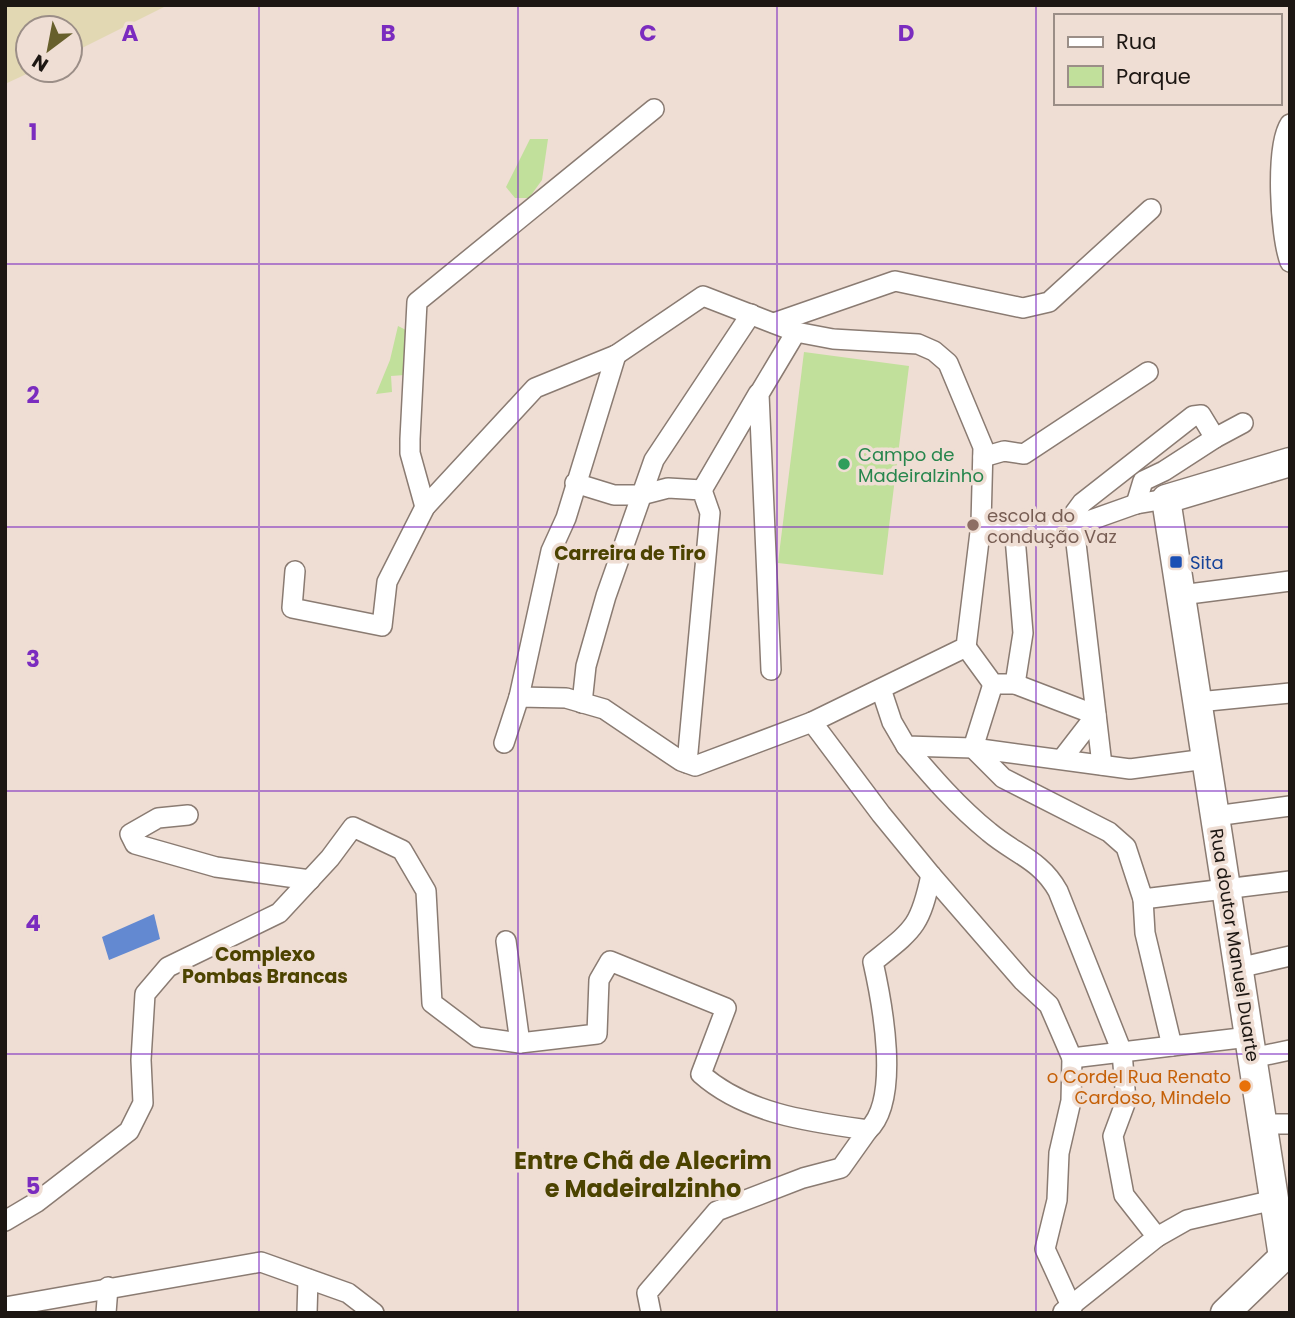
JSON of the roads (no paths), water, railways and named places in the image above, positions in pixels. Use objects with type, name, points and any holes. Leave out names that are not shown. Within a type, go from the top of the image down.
[{"type":"street","points":[[425,507],[410,453],[417,302],[654,109]]},
{"type":"street","points":[[1290,124],[1285,131],[1279,181],[1290,262]]},
{"type":"street","points":[[774,323],[895,281],[1023,308],[1049,302],[1151,209]]},
{"type":"street","points":[[295,571],[292,608],[382,626],[387,582],[425,507],[535,388],[616,355],[704,296],[796,332],[833,338],[918,344],[934,351],[948,363],[983,447],[981,524],[966,647],[993,684]]},
{"type":"street","points":[[582,703],[586,667],[640,495],[654,460],[751,314]]},
{"type":"street","points":[[687,763],[710,513],[702,490],[796,332]]},
{"type":"street","points":[[504,743],[519,697],[551,551],[576,483],[616,355]]},
{"type":"street","points":[[983,457],[1004,451],[1024,454],[1148,372]]},
{"type":"street","points":[[759,394],[771,670]]},
{"type":"street","points":[[1101,765],[1069,526],[1082,503],[1193,416],[1201,415],[1216,438]]},
{"type":"street","points":[[1136,505],[1143,481],[1243,423]]},
{"type":"street","points":[[981,524],[1069,526],[1290,462]]},
{"type":"street","points":[[576,483],[614,495],[640,495],[668,488],[702,490]]},
{"type":"street","name":"Rua doutor Manuel Duarte","points":[[1166,499],[1251,1047],[1276,1124],[1278,1185],[1286,1257]]},
{"type":"street","points":[[1014,525],[1023,633],[1015,684]]},
{"type":"street","points":[[1181,595],[1290,581]]},
{"type":"street","points":[[519,697],[566,698],[604,709],[695,766],[812,722],[966,647]]},
{"type":"street","points":[[993,684],[1015,684],[1096,715]]},
{"type":"street","points":[[973,748],[993,684]]},
{"type":"street","points":[[881,689],[892,722],[906,746],[941,789],[990,833],[1048,873],[1058,891],[1122,1052],[1126,1101],[1113,1136],[1124,1195],[1157,1237]]},
{"type":"street","points":[[1198,702],[1290,692]]},
{"type":"street","points":[[1062,759],[1096,715]]},
{"type":"street","points":[[812,722],[881,814],[931,874],[1023,981],[1049,1004],[1072,1058],[1071,1101],[1059,1153],[1057,1200],[1045,1249],[1066,1310],[1157,1237],[1187,1220],[1278,1185]]},
{"type":"street","points":[[906,746],[973,748],[1130,769],[1206,759]]},
{"type":"street","points":[[973,748],[1003,778],[1109,832],[1126,847],[1143,899],[1145,933],[1172,1046]]},
{"type":"street","points":[[1215,816],[1290,807]]},
{"type":"street","points":[[188,815],[158,818],[130,834],[135,844],[216,867],[310,880]]},
{"type":"street","points":[[5,1221],[37,1202],[129,1131],[143,1103],[141,1060],[145,994],[167,967],[279,913],[353,827],[402,850],[426,891],[432,1003],[477,1037],[520,1043],[597,1034],[599,980],[610,961],[726,1008],[701,1074],[714,1086],[790,1119],[868,1130]]},
{"type":"street","points":[[651,1313],[647,1293],[717,1211],[803,1178],[841,1168],[868,1130],[877,1122],[887,1072],[881,998],[873,962],[913,930],[922,915],[931,874]]},
{"type":"street","points":[[1143,899],[1290,881]]},
{"type":"street","points":[[506,941],[520,1043]]},
{"type":"street","points":[[1238,968],[1290,956]]},
{"type":"street","points":[[1072,1058],[1172,1046],[1290,1050]]},
{"type":"street","points":[[1225,1313],[1286,1257]]},
{"type":"street","points":[[5,1307],[261,1262],[348,1293],[374,1313]]},
{"type":"street","points":[[307,1313],[308,1279]]},
{"type":"street","points":[[106,1313],[108,1287]]},
{"type":"water","points":[[154,914],[160,939],[109,960],[102,937]]},
{"type":"place","name":"Campo de Madeiralzinho","points":[[844,464]]},
{"type":"place","name":"escola do condução Vaz","points":[[973,525]]},
{"type":"place","name":"Sita","points":[[1176,562]]},
{"type":"place","name":"o Cordel Rua Renato Cardoso, Mindelo","points":[[1245,1086]]},
{"type":"district","name":"Carreira de Tiro","points":[[630,553]]},
{"type":"district","name":"Complexo Pombas Brancas","points":[[265,965]]},
{"type":"district","name":"Entre Chã de Alecrim e Madeiralzinho","points":[[643,1174]]}]
